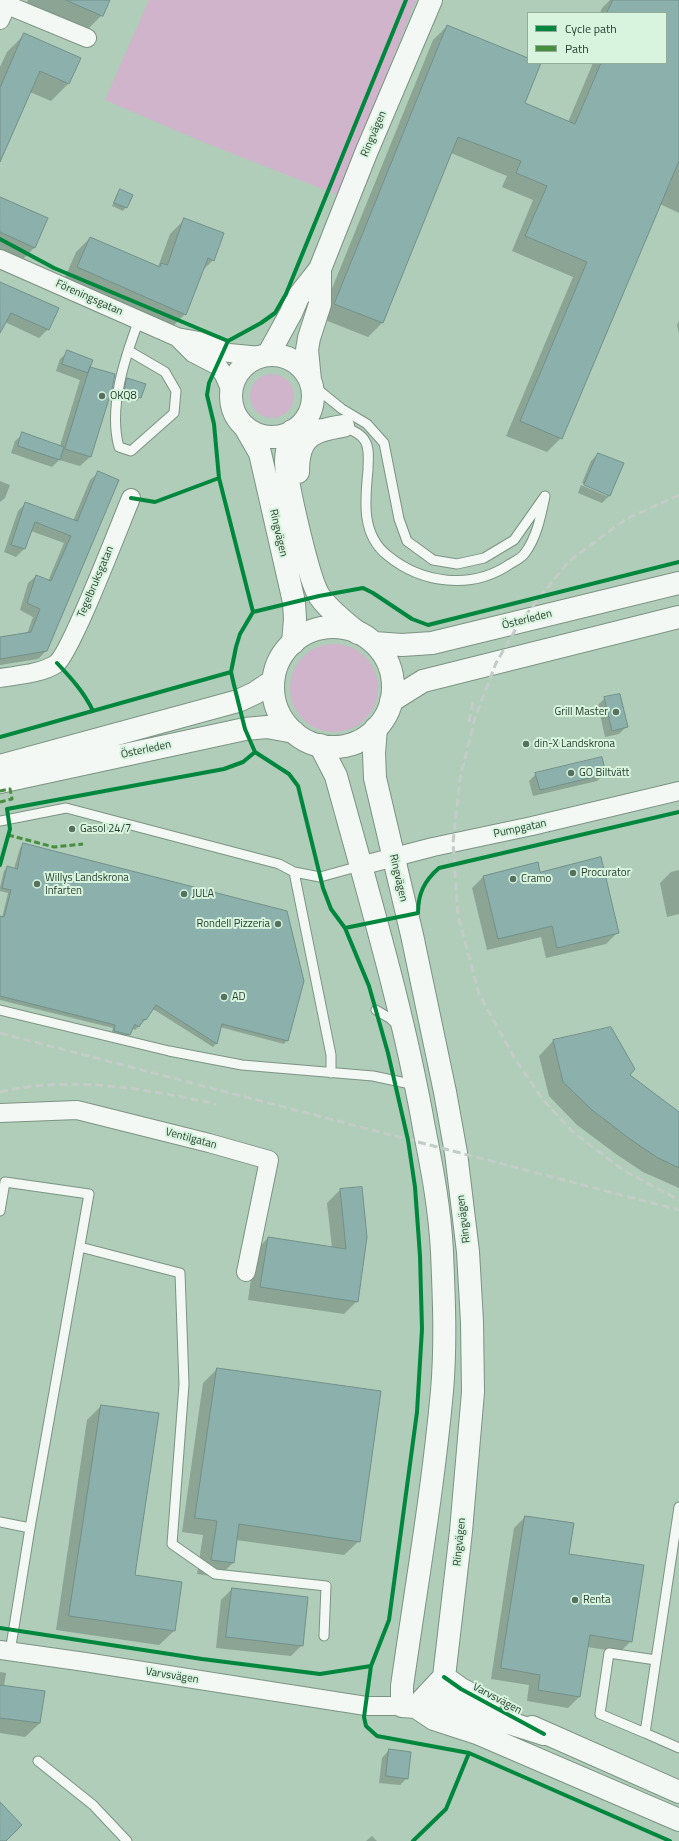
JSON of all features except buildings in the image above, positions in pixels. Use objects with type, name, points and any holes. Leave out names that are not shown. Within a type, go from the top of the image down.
[{"type":"main road","name":"Ringvägen","points":[[265,355],[291,313],[298,296],[320,269],[363,160],[431,0]]},
{"type":"main road","name":"Ringvägen","points":[[310,382],[307,350],[320,304],[320,269]]},
{"type":"main road","points":[[265,355],[281,356],[293,360],[303,369],[310,382],[313,399],[311,409],[296,428],[272,437],[258,434],[246,427],[233,411],[231,391],[235,378],[243,366],[254,358],[265,355]]},
{"type":"main road","name":"Ringvägen","points":[[308,564],[310,538],[298,481],[298,458],[302,448],[310,436],[322,430],[343,426]]},
{"type":"main road","name":"Ringvägen","points":[[246,427],[260,453],[289,582],[295,611],[293,643]]},
{"type":"main road","name":"Ringvägen","points":[[296,428],[287,447],[286,462],[288,482],[308,564],[319,596],[332,610],[366,638]]},
{"type":"main road","name":"Österleden","points":[[366,638],[402,645],[432,643],[679,582]]},
{"type":"main road","points":[[391,701],[423,681],[679,617]]},
{"type":"main road","points":[[323,628],[340,628],[366,638],[388,664],[392,676],[391,701],[383,720],[364,738],[350,744],[335,747],[320,745],[306,740],[294,732],[282,718],[274,700],[273,681],[278,664],[284,653],[293,643],[307,634],[323,628]]},
{"type":"main road","name":"Österleden","points":[[0,766],[238,701],[256,693],[273,681]]},
{"type":"main road","name":"Österleden","points":[[0,782],[245,729],[267,727],[294,732]]},
{"type":"main road","name":"Ringvägen","points":[[376,728],[374,753],[375,778],[445,1092],[457,1164],[468,1252],[472,1322],[472,1392],[461,1530],[444,1677]]},
{"type":"main road","points":[[320,745],[336,776],[404,1031],[417,1086],[430,1162],[442,1249],[444,1328],[442,1390],[402,1686],[409,1706],[434,1719],[477,1733],[679,1820]]},
{"type":"main road","points":[[409,1706],[444,1677]]},
{"type":"main road","name":"Varvsvägen","points":[[444,1677],[461,1689],[544,1734],[679,1792]]},
{"type":"main road","name":"Varvsvägen","points":[[409,1706],[444,1700],[502,1721],[544,1734]]},
{"type":"street","points":[[4,7],[87,38]]},
{"type":"street","name":"Föreningsgatan","points":[[0,259],[177,337],[199,341],[229,354],[265,355]]},
{"type":"street","name":"Föreningsgatan","points":[[177,337],[194,353],[218,366],[231,391]]},
{"type":"street","name":"Tegelbruksgatan","points":[[0,678],[44,670],[57,663],[77,627],[131,498]]},
{"type":"street","name":"Pumpgatan","points":[[360,866],[433,847],[532,826],[679,791]]},
{"type":"street","name":"Ventilgatan","points":[[0,1113],[77,1110],[209,1143],[269,1160],[246,1272]]},
{"type":"street","name":"Varvsvägen","points":[[5,1651],[366,1706],[409,1706]]},
{"type":"lane","points":[[129,351],[165,372],[176,391],[174,413],[130,451],[119,446],[115,434],[115,420],[116,406],[129,351],[139,320]]},
{"type":"lane","points":[[296,428],[343,426],[355,432],[365,440],[369,457],[365,502],[369,532],[386,554],[419,575],[447,581],[476,579],[500,571],[525,554],[538,526],[545,496],[514,540],[484,558],[456,564],[433,560],[407,541],[399,519],[384,443],[367,424],[337,405],[310,382]]},
{"type":"lane","points":[[0,821],[66,808],[279,864],[294,872],[320,877],[360,866]]},
{"type":"lane","points":[[294,872],[331,1055],[331,1073]]},
{"type":"lane","points":[[0,1010],[176,1052],[242,1065],[373,1076],[417,1086]]},
{"type":"lane","points":[[376,1010],[391,1019],[404,1031]]},
{"type":"lane","points":[[0,1211],[5,1182],[90,1194],[30,1528],[5,1651]]},
{"type":"lane","points":[[80,1247],[180,1273],[184,1384],[172,1544],[215,1574],[326,1586],[324,1636]]},
{"type":"lane","points":[[645,1733],[679,1507]]},
{"type":"lane","points":[[0,1522],[30,1528]]},
{"type":"lane","points":[[656,1660],[609,1653],[600,1714],[679,1748]]},
{"type":"lane","points":[[38,1761],[93,1805],[127,1841]]},
{"type":"shaded area","points":[[149,0],[416,0],[338,195],[203,142],[105,100]]},
{"type":"shaded area","points":[[276,374],[281,375],[288,380],[293,387],[293,405],[288,412],[281,417],[268,418],[263,417],[256,412],[251,405],[250,392],[251,387],[256,380],[263,375]]},
{"type":"shaded area","points":[[334,644],[351,647],[365,657],[375,671],[378,688],[375,705],[365,719],[351,729],[334,732],[317,729],[303,719],[293,705],[290,688],[293,671],[303,657],[317,647]]},
{"type":"railway","points":[[679,495],[626,519],[569,561],[520,622],[496,663],[475,718],[460,778],[453,843],[458,915],[479,994],[515,1059],[544,1101],[573,1132],[623,1170],[679,1200]]},
{"type":"railway","points":[[469,722],[473,701]]},
{"type":"railway","points":[[0,1033],[679,1210]]},
{"type":"railway","points":[[0,1092],[27,1087],[81,1084],[136,1089],[216,1104]]},
{"type":"marked path","points":[[0,791],[10,789],[12,799],[0,802]]},
{"type":"marked path","points":[[8,835],[54,847],[83,844]]},
{"type":"cycle path","points":[[406,0],[286,294],[275,313],[261,323],[228,341],[209,383],[207,395],[214,424],[219,478],[253,612],[240,634],[231,672],[245,729],[255,752],[289,774],[298,786],[323,888],[331,909],[345,928],[369,986],[388,1053],[408,1140],[415,1187],[420,1256],[422,1329],[417,1412],[389,1620],[371,1666],[364,1717],[366,1726],[377,1736],[469,1753],[670,1841]]},
{"type":"cycle path","points":[[0,239],[54,268],[228,341]]},
{"type":"cycle path","points":[[131,498],[155,502],[219,478]]},
{"type":"cycle path","points":[[253,612],[319,596],[363,588],[412,619],[428,625],[679,562]]},
{"type":"cycle path","points":[[57,663],[81,691],[93,711]]},
{"type":"cycle path","points":[[0,737],[231,672]]},
{"type":"cycle path","points":[[0,865],[10,829],[7,809],[224,769],[243,762],[255,752]]},
{"type":"cycle path","points":[[345,928],[418,913],[419,900],[423,888],[429,878],[439,868],[679,812]]},
{"type":"cycle path","points":[[0,1628],[202,1659],[320,1674],[371,1666]]},
{"type":"cycle path","points":[[444,1677],[461,1689],[544,1734]]},
{"type":"cycle path","points":[[413,1841],[446,1809],[469,1753]]},
{"type":"place","name":"OKQ8","points":[[102,396]]},
{"type":"place","name":"Grill Master","points":[[616,712]]},
{"type":"place","name":"din-X Landskrona","points":[[526,744]]},
{"type":"place","name":"GO Biltvätt","points":[[571,773]]},
{"type":"place","name":"Gasol 24/7","points":[[72,829]]},
{"type":"place","name":"Procurator","points":[[573,873]]},
{"type":"place","name":"Cramo","points":[[513,879]]},
{"type":"place","name":"Willys Landskrona Infarten","points":[[37,884]]},
{"type":"place","name":"JULA","points":[[184,894]]},
{"type":"place","name":"Rondell Pizzeria","points":[[278,924]]},
{"type":"place","name":"AD","points":[[224,997]]},
{"type":"place","name":"Renta","points":[[575,1600]]}]
